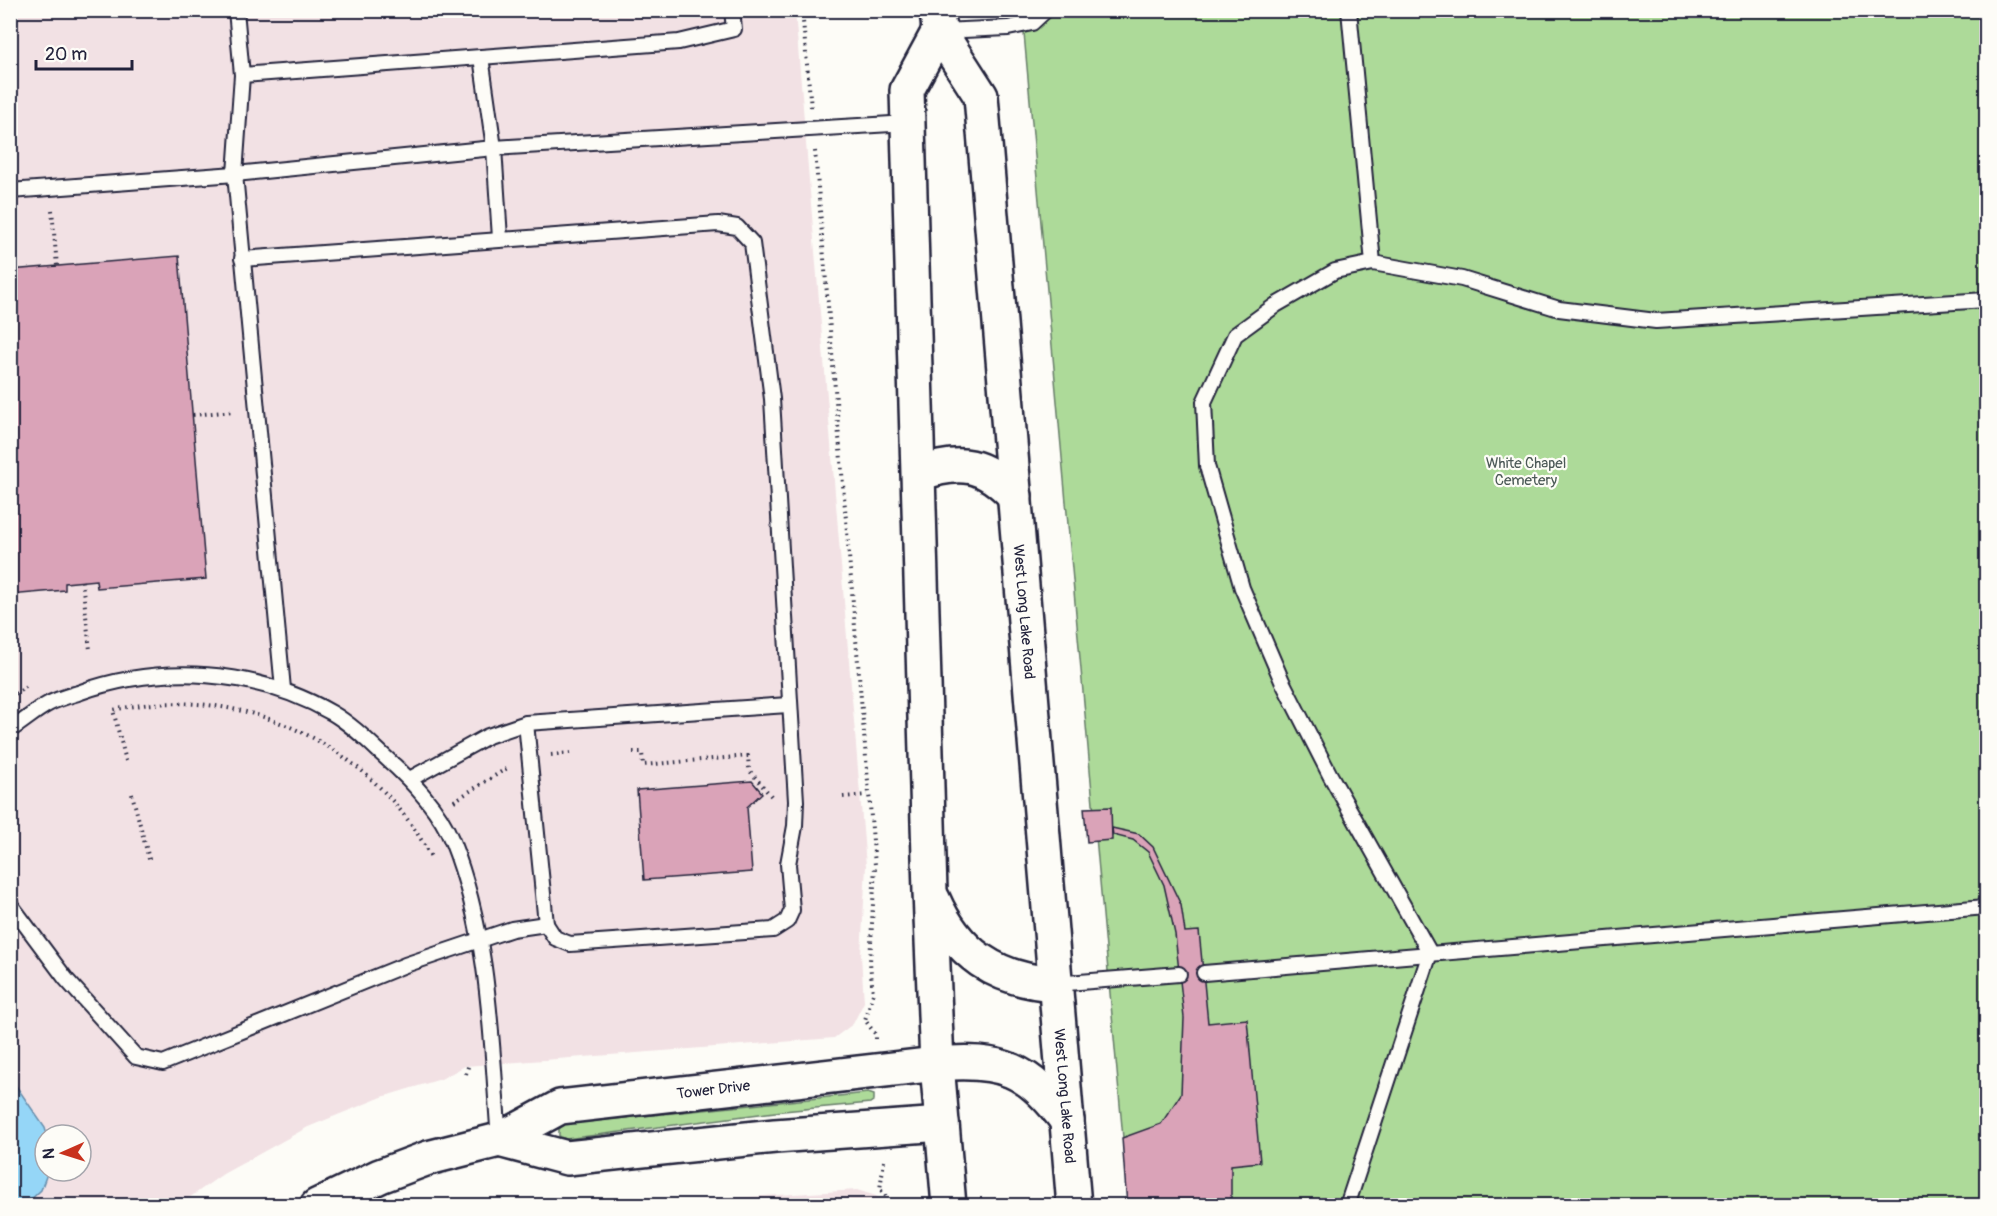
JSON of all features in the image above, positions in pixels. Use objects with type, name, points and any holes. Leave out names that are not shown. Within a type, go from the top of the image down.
[{"type":"main road","points":[[938,21],[907,90],[930,892],[937,1064],[949,1206]]},
{"type":"main road","name":"West Long Lake Road","points":[[938,21],[981,96],[1074,1206]]},
{"type":"main road","points":[[919,474],[939,466],[961,464],[982,469],[1001,481],[1015,495]]},
{"type":"main road","points":[[930,892],[944,924],[965,949],[1007,976],[1029,982],[1055,984]]},
{"type":"main road","name":"Tower Drive","points":[[316,1206],[380,1176],[418,1162],[499,1140],[560,1107],[937,1064],[976,1062],[1016,1072],[1036,1084],[1066,1121]]},
{"type":"main road","points":[[499,1140],[567,1158],[775,1136],[942,1124]]},
{"type":"lane","points":[[236,10],[242,75],[235,174],[283,689]]},
{"type":"lane","points":[[242,75],[679,42],[734,29],[732,10]]},
{"type":"lane","points":[[938,21],[1008,28],[1032,23],[1046,10]]},
{"type":"lane","points":[[1349,10],[1373,263]]},
{"type":"lane","points":[[481,57],[494,148],[500,238]]},
{"type":"lane","points":[[10,191],[235,174],[494,148],[908,123]]},
{"type":"lane","points":[[242,259],[500,238],[718,224],[737,227],[753,243],[772,399],[788,705],[796,801],[795,826],[788,864],[792,910],[787,921],[773,930],[570,944],[555,939],[546,924],[526,723]]},
{"type":"lane","points":[[1347,1206],[1430,953],[1330,776],[1282,681],[1242,588],[1207,466],[1203,402],[1235,334],[1276,305],[1335,271],[1373,263],[1462,279],[1558,309],[1656,321],[1986,300]]},
{"type":"lane","points":[[10,730],[48,704],[128,678],[224,676],[283,689],[333,714],[410,779],[451,838],[473,901],[488,983],[499,1140]]},
{"type":"lane","points":[[410,779],[488,736],[526,723],[788,705]]},
{"type":"lane","points":[[10,904],[66,979],[136,1057],[163,1063],[405,965],[481,941],[512,928],[546,924]]},
{"type":"lane","points":[[1204,973],[1986,907]]},
{"type":"lane","points":[[1055,984],[1179,974]]},
{"type":"path","points":[[802,10],[867,795],[875,865],[870,962],[873,994],[866,1020],[876,1035]]},
{"type":"path","points":[[51,204],[57,266]]},
{"type":"path","points":[[192,415],[238,410]]},
{"type":"path","points":[[82,581],[90,650]]},
{"type":"path","points":[[10,697],[26,687]]},
{"type":"path","points":[[126,761],[114,710],[141,704],[180,702],[239,708],[300,730],[337,751],[382,790],[414,826],[434,864]]},
{"type":"path","points":[[633,752],[642,752],[643,765],[748,756],[749,770],[776,802]]},
{"type":"path","points":[[547,755],[570,753]]},
{"type":"path","points":[[453,801],[509,767]]},
{"type":"path","points":[[132,794],[150,863]]},
{"type":"path","points":[[843,797],[867,795]]},
{"type":"path","points":[[884,1167],[880,1189],[894,1206]]},
{"type":"shaded area","points":[[10,11],[795,11],[866,866],[861,955],[864,1002],[853,1024],[834,1038],[465,1066],[441,1079],[382,1097],[308,1127],[223,1174],[179,1205],[11,1205]]},
{"type":"shaded area","points":[[857,1190],[876,1196],[887,1205],[625,1205]]},
{"type":"green space","name":"White Chapel Cemetery","points":[[1022,11],[1986,11],[1986,1205],[1129,1205]]},
{"type":"green space","points":[[868,1093],[874,1095],[874,1100],[870,1103],[783,1111],[566,1139],[559,1136],[559,1129],[565,1124]]},
{"type":"water","points":[[10,1077],[42,1123],[33,1123],[33,1183],[44,1183],[41,1190],[25,1205],[11,1205]]},
{"type":"building","points":[[179,256],[206,579],[97,588],[96,580],[65,583],[65,590],[10,595],[10,270]]},
{"type":"building","points":[[752,781],[762,793],[747,807],[752,872],[644,880],[637,790]]},
{"type":"building","points":[[1111,807],[1112,840],[1087,842],[1084,808]]},
{"type":"building","points":[[1112,828],[1139,834],[1153,847],[1181,905],[1185,932],[1199,931],[1208,1023],[1247,1019],[1260,1162],[1231,1165],[1231,1204],[1127,1206],[1122,1138],[1161,1124],[1181,1094],[1184,1018],[1175,934],[1164,885],[1148,852],[1133,840],[1113,835]]}]
